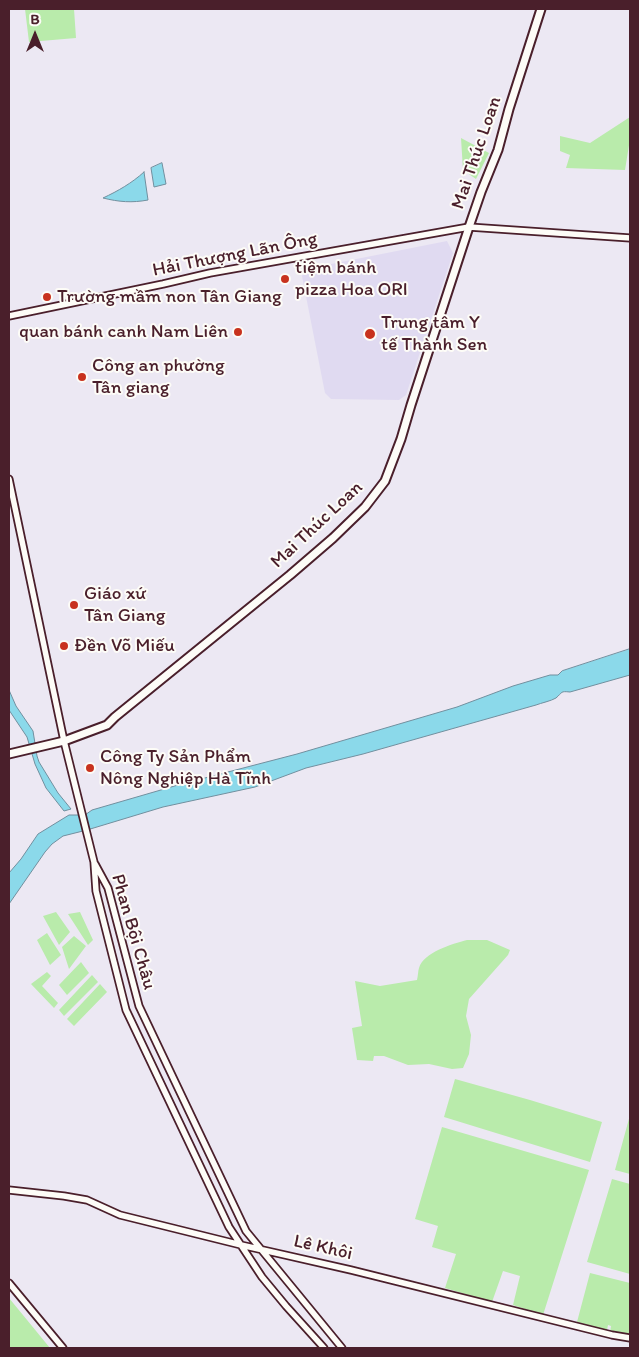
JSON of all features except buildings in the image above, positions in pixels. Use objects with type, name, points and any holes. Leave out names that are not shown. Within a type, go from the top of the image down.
[{"type":"main road","name":"Mai Thúc Loan","points":[[9,754],[64,741],[106,726],[333,538],[365,507],[385,481],[401,439],[469,227],[498,150],[509,109],[542,9]]},
{"type":"street","name":"Hải Thượng Lãn Ông","points":[[9,316],[210,273],[469,227],[630,238]]},
{"type":"street","points":[[9,479],[64,741],[94,862]]},
{"type":"street","name":"Phan Bội Châu","points":[[94,862],[96,891],[126,1010],[229,1227],[262,1277],[324,1348]]},
{"type":"street","name":"Phan Bội Châu","points":[[94,862],[108,888],[139,1006],[246,1231],[342,1348]]},
{"type":"street","name":"Lê Khôi","points":[[9,1190],[87,1200],[120,1215],[630,1338]]},
{"type":"street","points":[[9,1283],[63,1348]]},
{"type":"shaded area","name":"Trung tâm Y tế Thành Sen","points":[[447,241],[453,253],[406,395],[399,400],[331,399],[325,393],[302,276],[306,269]]},
{"type":"green space","points":[[25,9],[74,9],[76,38],[29,42]]},
{"type":"green space","points":[[630,117],[630,139],[625,170],[566,168],[570,155],[560,151],[560,136],[590,143]]},
{"type":"green space","points":[[461,138],[489,153],[476,179],[463,170]]},
{"type":"green space","points":[[56,912],[70,932],[59,945],[43,916]]},
{"type":"green space","points":[[80,912],[93,940],[88,945],[68,914]]},
{"type":"green space","points":[[47,933],[61,955],[50,965],[37,940]]},
{"type":"green space","points":[[74,936],[86,946],[69,969],[62,947]]},
{"type":"green space","points":[[467,940],[487,940],[510,950],[508,955],[469,999],[466,1016],[471,1035],[469,1054],[463,1068],[452,1069],[429,1064],[408,1065],[384,1056],[374,1056],[373,1061],[357,1060],[352,1028],[362,1026],[355,981],[380,986],[417,980],[419,968],[426,957]]},
{"type":"green space","points":[[81,962],[89,973],[67,995],[59,985]]},
{"type":"green space","points":[[47,972],[51,976],[42,986],[58,1003],[54,1008],[31,984]]},
{"type":"green space","points":[[92,975],[98,982],[64,1016],[59,1010]]},
{"type":"green space","points":[[100,984],[107,992],[74,1026],[67,1019]]},
{"type":"green space","points":[[455,1079],[602,1122],[590,1162],[444,1117]]},
{"type":"green space","points":[[630,1115],[630,1174],[615,1170]]},
{"type":"green space","points":[[442,1127],[589,1170],[543,1315],[513,1305],[520,1276],[503,1271],[492,1302],[445,1288],[456,1254],[432,1247],[438,1226],[415,1219]]},
{"type":"green space","points":[[612,1179],[630,1184],[630,1274],[587,1262]]},
{"type":"green space","points":[[590,1273],[630,1283],[630,1338],[610,1332],[611,1326],[608,1325],[607,1330],[577,1322]]},
{"type":"green space","points":[[9,1298],[50,1348],[9,1348]]},
{"type":"water","points":[[162,163],[166,184],[154,187],[151,168]]},
{"type":"water","points":[[144,172],[148,200],[125,202],[103,198],[135,180]]},
{"type":"water","points":[[630,649],[630,675],[570,692],[563,692],[554,699],[536,705],[363,754],[306,768],[255,787],[163,807],[63,836],[45,852],[9,904],[9,873],[38,834],[69,815],[85,815],[92,810],[178,785],[297,754],[457,707],[513,686],[550,675],[558,675],[562,671]]},
{"type":"water","points":[[9,690],[16,706],[33,731],[39,762],[58,793],[71,809],[64,811],[46,788],[35,764],[27,737],[9,710]]},
{"type":"place","name":"tiệm bánh pizza Hoa ORI","points":[[285,279]]},
{"type":"place","name":"Trường mầm non Tân Giang","points":[[47,297]]},
{"type":"place","name":"quan bánh canh Nam Liên","points":[[238,332]]},
{"type":"place","name":"Trung tâm Y tế Thành Sen","points":[[370,334]]},
{"type":"place","name":"Công an phường Tân giang","points":[[82,377]]},
{"type":"place","name":"Giáo xứ Tân Giang","points":[[74,605]]},
{"type":"place","name":"Đền Võ Miếu","points":[[64,646]]},
{"type":"place","name":"Công Ty Sản Phẩm Nông Nghiệp Hà Tĩnh","points":[[90,768]]}]
